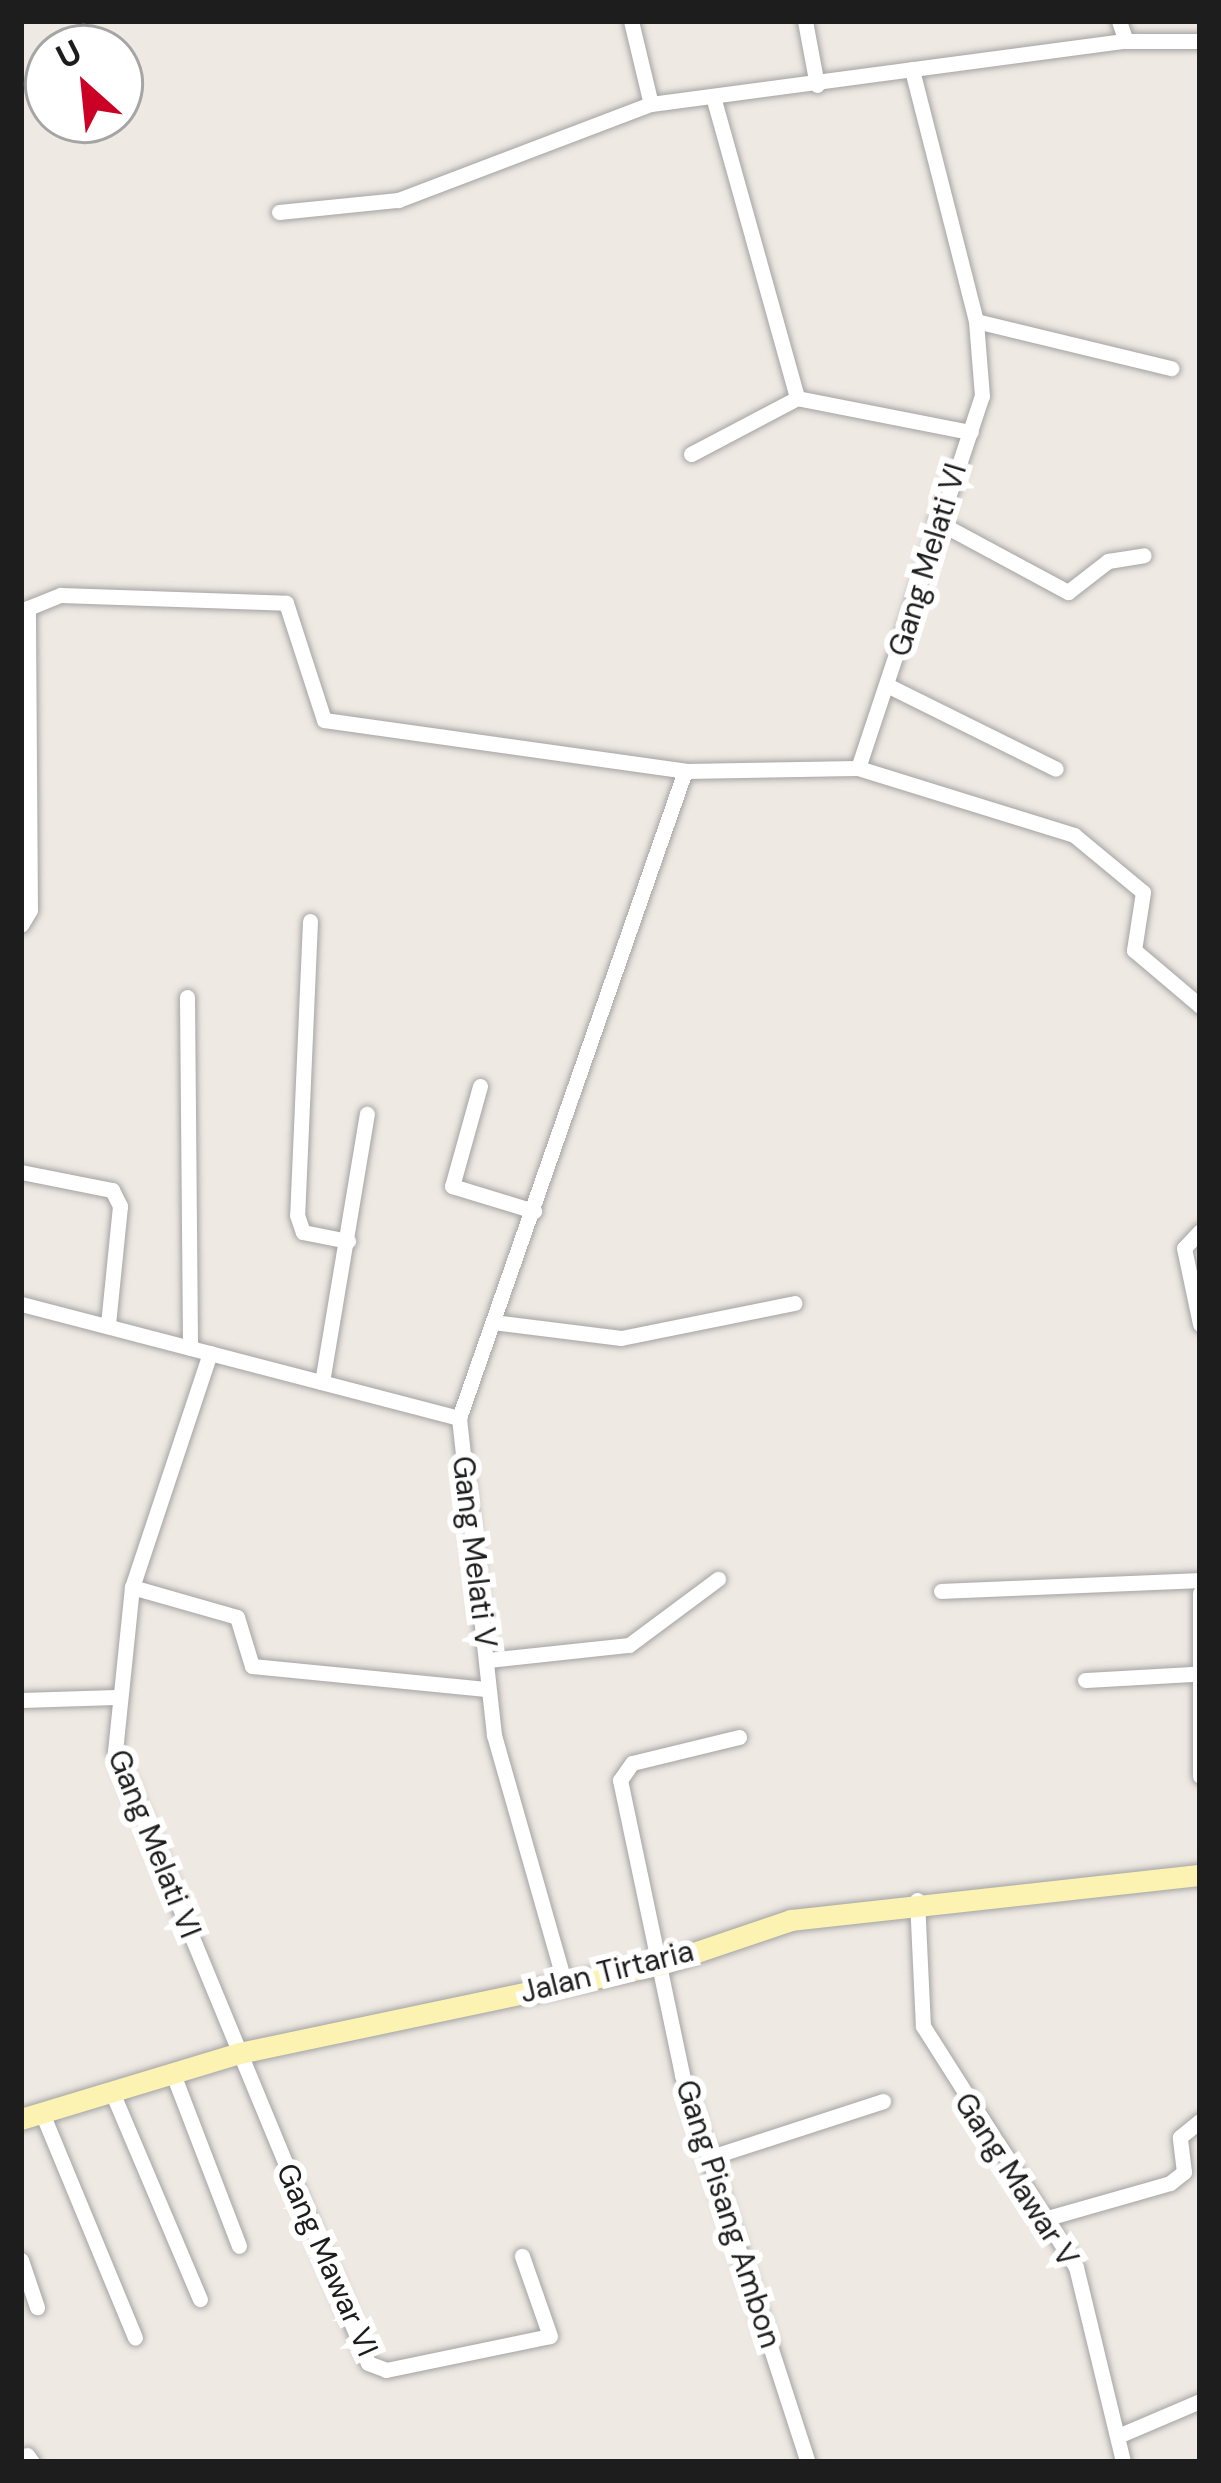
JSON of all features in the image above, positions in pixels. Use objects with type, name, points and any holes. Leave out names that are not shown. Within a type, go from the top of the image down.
[{"type":"street","points":[[631,21],[651,104]]},
{"type":"street","points":[[805,21],[817,85]]},
{"type":"street","points":[[1119,21],[1126,41]]},
{"type":"street","points":[[279,212],[398,200],[651,104],[714,100],[1126,41],[1200,41]]},
{"type":"street","name":"Gang Melati VI","points":[[858,768],[889,686],[936,521],[982,396],[976,320],[912,69]]},
{"type":"street","points":[[714,100],[797,398]]},
{"type":"street","points":[[976,320],[1171,368]]},
{"type":"street","points":[[691,454],[797,398],[971,432]]},
{"type":"street","points":[[936,521],[1068,592],[1108,561],[1144,554]]},
{"type":"street","points":[[21,925],[30,910],[23,619],[61,595],[286,603],[324,720],[685,771],[858,768],[1074,835],[1118,862],[1149,907],[1134,950],[1200,1006]]},
{"type":"street","points":[[889,686],[1056,770]]},
{"type":"street","points":[[459,1418],[685,771]]},
{"type":"street","points":[[310,921],[297,1215],[303,1232],[348,1241]]},
{"type":"street","points":[[187,998],[190,1348]]},
{"type":"street","points":[[480,1087],[452,1186],[534,1211]]},
{"type":"street","points":[[322,1382],[367,1114]]},
{"type":"street","points":[[21,1172],[112,1190],[121,1206],[108,1324]]},
{"type":"street","points":[[1200,1231],[1184,1248],[1200,1324]]},
{"type":"street","points":[[493,1322],[621,1338],[794,1303]]},
{"type":"street","name":"Gang Melati V","points":[[21,1304],[459,1418],[488,1660],[487,1689],[565,1984]]},
{"type":"street","name":"Gang Melati VI","points":[[210,1353],[131,1586],[116,1697],[115,1750],[239,2053]]},
{"type":"street","points":[[488,1660],[629,1645],[718,1579]]},
{"type":"street","points":[[941,1591],[1200,1580]]},
{"type":"street","points":[[131,1586],[237,1617],[252,1666],[487,1689]]},
{"type":"street","points":[[1200,1593],[1193,1674],[1200,1776]]},
{"type":"street","points":[[1085,1680],[1193,1674]]},
{"type":"street","points":[[21,1700],[116,1697]]},
{"type":"street","name":"Gang Pisang Ambon","points":[[739,1737],[632,1763],[620,1780],[711,2157],[808,2462]]},
{"type":"street","name":"Jalan Tirtaria","points":[[32,2116],[239,2053],[661,1964],[791,1920],[917,1900],[1200,1875]]},
{"type":"street","name":"Gang Mawar V","points":[[917,1900],[923,2026],[1076,2267],[1123,2462]]},
{"type":"street","name":"Gang Mawar VI","points":[[239,2053],[368,2363],[386,2370],[550,2336],[522,2256]]},
{"type":"street","points":[[172,2074],[239,2246]]},
{"type":"street","points":[[112,2092],[200,2299]]},
{"type":"street","points":[[711,2157],[883,2101]]},
{"type":"street","points":[[32,2116],[135,2338]]},
{"type":"street","points":[[1044,2219],[1169,2183],[1184,2172],[1180,2137],[1200,2121]]},
{"type":"street","points":[[21,2260],[37,2307]]},
{"type":"street","points":[[1118,2436],[1200,2401]]}]
